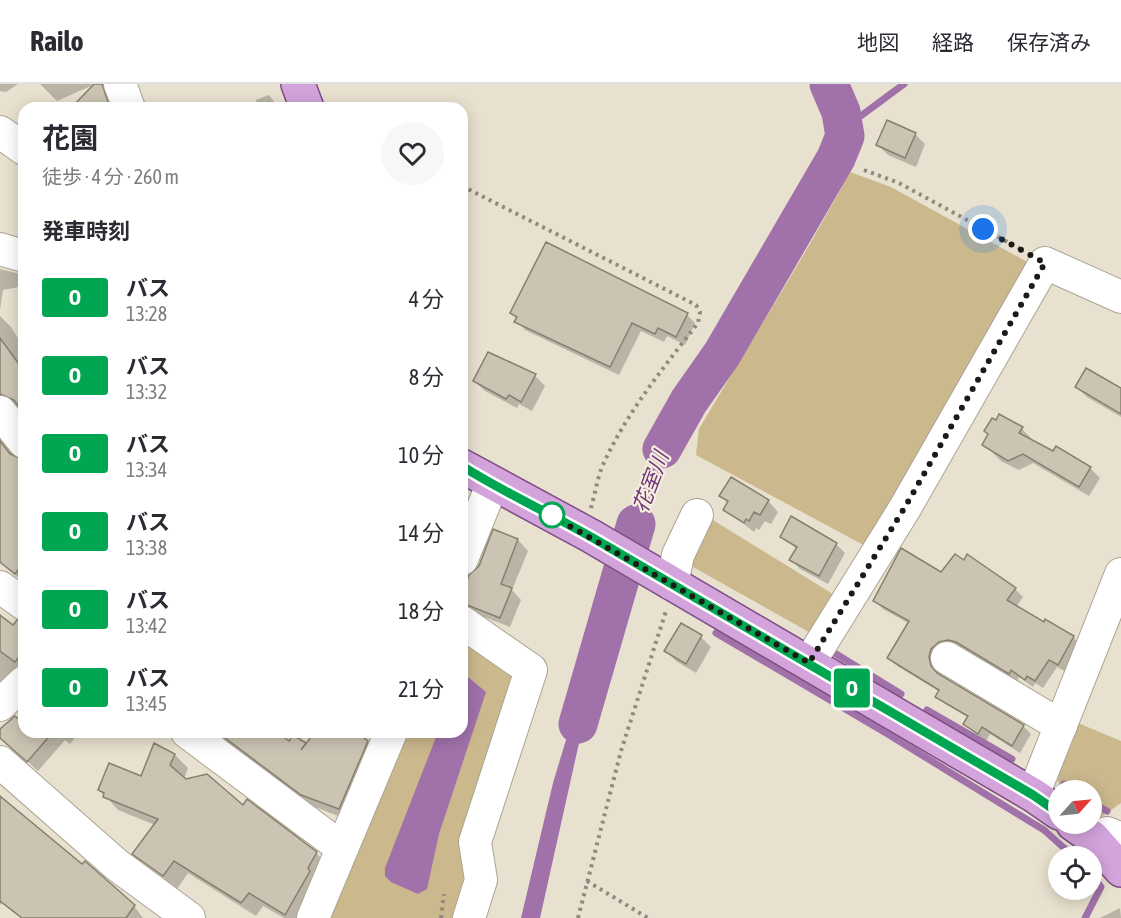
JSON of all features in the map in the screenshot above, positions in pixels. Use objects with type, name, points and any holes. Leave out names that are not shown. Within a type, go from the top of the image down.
[{"type":"main road","points":[[298,84],[305,102]]},
{"type":"main road","points":[[468,470],[666,580],[1046,804]]},
{"type":"main road","points":[[1103,830],[1121,870]]},
{"type":"street","points":[[120,84],[127,102]]},
{"type":"street","points":[[0,132],[18,145]]},
{"type":"street","points":[[0,249],[18,254]]},
{"type":"street","points":[[809,663],[905,507],[1045,263],[1121,297]]},
{"type":"street","points":[[0,412],[18,434]]},
{"type":"street","points":[[468,544],[492,485]]},
{"type":"street","points":[[666,580],[697,515]]},
{"type":"street","points":[[1046,804],[1061,726],[1121,574]]},
{"type":"street","points":[[0,587],[18,600]]},
{"type":"street","points":[[468,626],[531,670],[475,842],[481,880],[469,918]]},
{"type":"street","points":[[947,658],[1061,726]]},
{"type":"street","points":[[0,705],[18,688]]},
{"type":"street","points":[[195,738],[342,848]]},
{"type":"street","points":[[313,918],[388,738]]},
{"type":"street","points":[[0,762],[117,864],[189,918]]},
{"type":"path","points":[[864,170],[899,183],[1045,263]]},
{"type":"path","points":[[468,189],[696,305],[700,312],[698,323],[657,376],[602,468],[586,534]]},
{"type":"path","points":[[578,918],[621,752],[670,598],[666,580]]},
{"type":"path","points":[[587,881],[648,918]]},
{"type":"path","points":[[441,918],[444,894]]},
{"type":"shaded area","points":[[850,172],[891,187],[1029,263],[869,548],[696,455],[699,429],[795,270]]},
{"type":"shaded area","points":[[708,517],[836,596],[816,636],[686,563]]},
{"type":"shaded area","points":[[468,640],[517,675],[463,918],[326,918],[401,738],[468,738]]},
{"type":"shaded area","points":[[1078,723],[1121,741],[1121,803],[1102,816],[1102,780],[1058,780],[1053,770]]},
{"type":"water","points":[[682,398],[695,406],[667,455],[645,518],[618,568],[638,487],[654,448]]},
{"type":"water","points":[[618,568],[540,918],[521,918],[553,783]]},
{"type":"water","points":[[468,677],[486,692],[439,834],[427,889],[418,894],[391,882],[385,876],[385,868],[436,738],[468,738]]},
{"type":"pier","points":[[627,518],[643,528],[621,569],[615,566]]},
{"type":"building","points":[[94,84],[102,84],[108,102],[77,102]]},
{"type":"building","points":[[887,120],[916,133],[905,158],[876,145]]},
{"type":"building","points":[[546,242],[688,313],[676,337],[658,328],[655,334],[632,323],[610,367],[514,322],[517,317],[510,313]]},
{"type":"building","points":[[0,338],[18,363],[18,405],[14,400],[0,394]]},
{"type":"building","points":[[488,352],[536,374],[521,402],[509,395],[506,399],[473,381]]},
{"type":"building","points":[[1086,368],[1121,388],[1121,414],[1075,387]]},
{"type":"building","points":[[999,414],[1023,427],[1019,433],[1053,451],[1056,446],[1091,467],[1079,487],[1023,454],[1008,461],[982,445],[988,434],[984,431],[992,418],[996,420]]},
{"type":"building","points":[[0,441],[10,454],[18,457],[18,570],[15,574],[0,562]]},
{"type":"building","points":[[731,477],[769,500],[760,515],[754,512],[749,521],[746,519],[744,523],[723,510],[728,501],[719,496]]},
{"type":"building","points":[[791,516],[837,543],[819,576],[789,560],[797,547],[780,537]]},
{"type":"building","points":[[493,529],[518,539],[501,584],[512,588],[500,618],[468,605],[468,578],[479,566]]},
{"type":"building","points":[[901,548],[941,572],[955,554],[964,560],[967,554],[1016,588],[1007,600],[1044,622],[1045,619],[1074,636],[1058,665],[1049,660],[1035,681],[1027,676],[1025,680],[1011,670],[1009,674],[956,642],[948,640],[939,642],[931,649],[929,657],[931,666],[937,673],[1024,725],[1012,746],[982,727],[978,734],[963,724],[968,716],[935,697],[939,690],[887,658],[909,621],[873,601]]},
{"type":"building","points":[[0,615],[13,625],[18,620],[18,658],[15,662],[0,651]]},
{"type":"building","points":[[681,623],[702,635],[686,664],[664,651]]},
{"type":"building","points":[[15,716],[18,719],[18,738],[48,738],[27,762],[0,738],[0,729]]},
{"type":"building","points":[[225,738],[285,738],[289,741],[291,738],[298,738],[306,743],[301,750],[310,738],[364,738],[368,741],[339,809],[301,795]]},
{"type":"building","points":[[154,743],[175,754],[170,765],[186,779],[207,774],[243,805],[247,799],[317,852],[308,868],[310,871],[285,915],[249,893],[241,903],[174,861],[163,876],[132,854],[158,819],[103,797],[104,793],[98,790],[109,763],[141,776]]},
{"type":"building","points":[[0,796],[82,864],[85,861],[135,905],[126,918],[22,918],[0,901]]},
{"type":"waterway","name":"花室川","points":[[662,449],[689,401],[722,354],[836,158],[845,136],[841,112],[829,84]]},
{"type":"waterway","points":[[845,136],[858,118],[904,84]]},
{"type":"waterway","name":"花室川","points":[[578,724],[636,524]]},
{"type":"waterway","points":[[716,633],[886,733],[1044,830],[1062,846]]},
{"type":"waterway","points":[[828,649],[901,694]]},
{"type":"waterway","points":[[927,710],[1012,759]]},
{"type":"waterway","points":[[1102,808],[1107,811]]},
{"type":"waterway","points":[[1085,918],[1094,900]]},
{"type":"bus line","name":"O","points":[[468,470],[492,485],[591,536],[1048,805]]},
{"type":"route","points":[[552,515],[547,513],[591,536],[809,663],[905,507],[1045,263],[983,229]]}]
